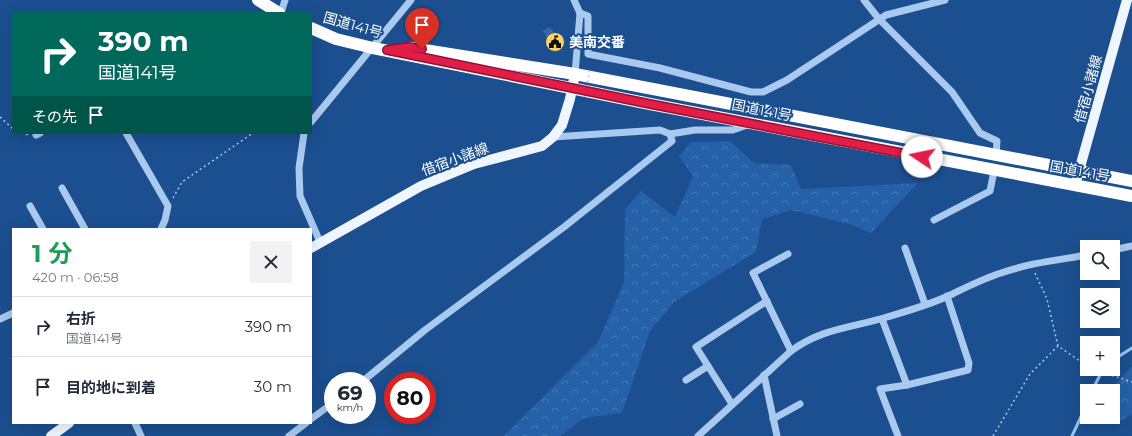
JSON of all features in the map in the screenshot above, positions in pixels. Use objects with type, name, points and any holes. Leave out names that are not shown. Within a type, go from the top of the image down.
[{"type":"highway","points":[[258,0],[278,12]]},
{"type":"highway","name":"国道141号","points":[[312,28],[336,39],[373,48],[751,124],[1132,196]]},
{"type":"highway","name":"国道141号","points":[[387,50],[408,47],[474,56],[1132,181]]},
{"type":"main road","name":"借宿小諸線","points":[[1074,185],[1079,172],[1127,0]]},
{"type":"main road","name":"借宿小諸線","points":[[315,245],[421,186],[474,164],[542,146],[553,137],[562,125],[574,74]]},
{"type":"main road","points":[[51,436],[68,424]]},
{"type":"street","points":[[280,12],[284,0]]},
{"type":"street","points":[[312,121],[411,0]]},
{"type":"street","points":[[574,0],[580,13],[574,74]]},
{"type":"street","points":[[864,0],[879,19],[952,92],[980,134],[997,141],[996,156]]},
{"type":"street","points":[[580,13],[588,16],[588,54],[660,68],[751,92],[762,92],[787,80],[886,15],[945,0]]},
{"type":"street","points":[[553,137],[660,130],[670,134],[695,130],[733,130],[751,124]]},
{"type":"street","points":[[127,134],[168,206],[161,228]]},
{"type":"street","points":[[304,134],[299,168],[300,196],[310,228]]},
{"type":"street","points":[[374,372],[425,330],[564,227],[672,141],[670,134]]},
{"type":"street","points":[[934,220],[990,191],[994,171]]},
{"type":"street","points":[[62,188],[83,228]]},
{"type":"street","points":[[30,206],[42,228]]},
{"type":"street","points":[[312,235],[315,245]]},
{"type":"street","points":[[1120,249],[1132,246]]},
{"type":"street","points":[[905,248],[925,304]]},
{"type":"street","points":[[788,254],[753,273],[791,351]]},
{"type":"street","points":[[702,435],[732,404],[791,351],[817,335],[882,318],[925,304],[1000,273],[1031,264],[1080,256]]},
{"type":"street","points":[[898,436],[880,389],[907,385],[968,370],[969,363],[947,296]]},
{"type":"street","points":[[732,404],[696,347],[767,300]]},
{"type":"street","points":[[1,316],[12,313]]},
{"type":"street","points":[[882,318],[907,385]]},
{"type":"street","points":[[686,380],[708,366]]},
{"type":"street","points":[[764,375],[777,436]]},
{"type":"street","points":[[773,419],[800,404]]},
{"type":"street","points":[[312,418],[324,410]]},
{"type":"street","points":[[135,424],[141,436]]},
{"type":"street","points":[[289,436],[305,424]]},
{"type":"path","points":[[585,98],[590,68]]},
{"type":"path","points":[[0,117],[12,128]]},
{"type":"path","points":[[168,206],[182,182],[252,134]]},
{"type":"path","points":[[1031,264],[1047,299],[1058,346],[1080,361]]},
{"type":"path","points":[[993,436],[1030,374],[1058,346]]},
{"type":"path","points":[[1114,376],[1132,382]]},
{"type":"green space","points":[[730,141],[754,163],[791,165],[801,189],[918,183],[871,233],[849,224],[791,210],[762,219],[756,252],[674,302],[650,331],[622,413],[584,418],[560,436],[504,436],[598,342],[624,282],[625,209],[641,191],[675,217],[693,176],[679,156],[691,142]]},
{"type":"green space","points":[[1132,366],[1132,414],[1122,420],[1120,420],[1120,384],[1115,384]]},
{"type":"building","name":"美南交番","points":[[550,27],[562,44],[562,50],[556,53],[543,31]]},
{"type":"waterway","points":[[1120,356],[1132,348]]},
{"type":"waterway","points":[[1096,384],[1100,376]]},
{"type":"waterway","points":[[1072,436],[1080,419]]},
{"type":"place","name":"美南交番","points":[[555,42]]},
{"type":"route","points":[[422,49],[408,47],[387,50],[590,90],[650,104],[922,157]]}]
